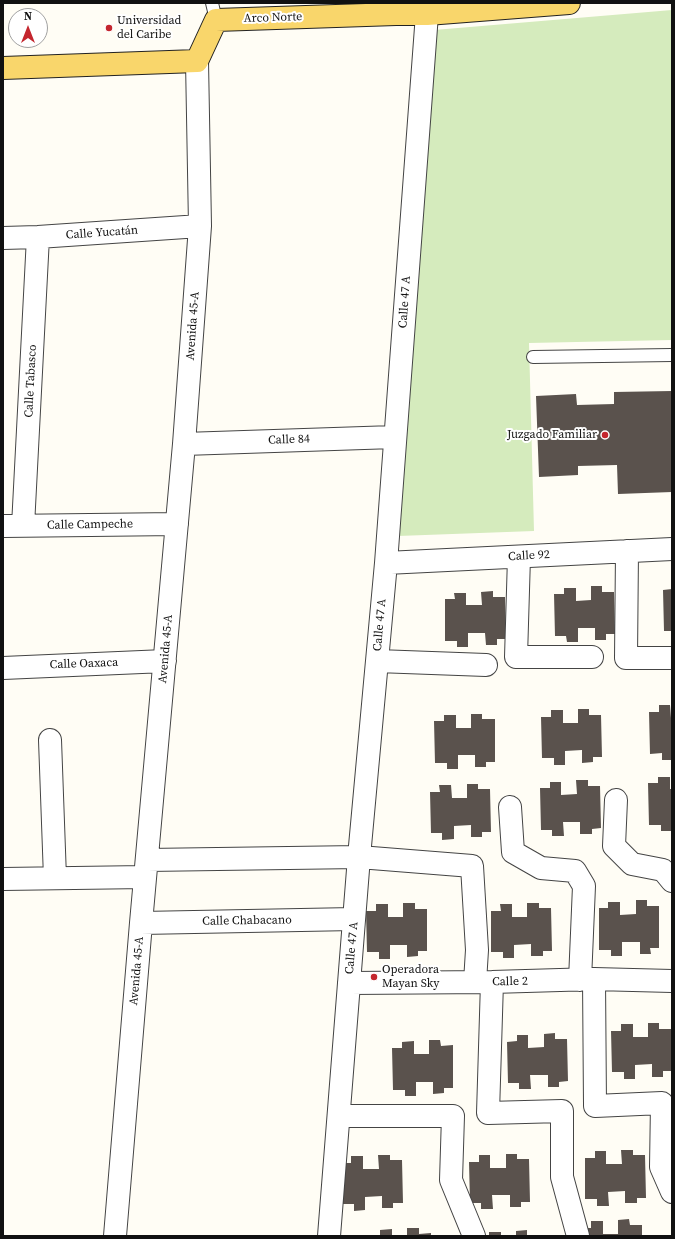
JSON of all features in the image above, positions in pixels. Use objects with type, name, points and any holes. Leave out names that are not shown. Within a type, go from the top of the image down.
[{"type":"main road","name":"Arco Norte","points":[[197,61],[214,12],[396,14],[427,9],[569,3]]},
{"type":"main road","points":[[3,68],[197,61]]},
{"type":"street","name":"Calle 47 A","points":[[329,1236],[359,857],[386,563],[394,437],[427,9]]},
{"type":"street","name":"Avenida 45-A","points":[[115,1236],[141,923],[184,444],[200,226],[197,61]]},
{"type":"street","name":"Calle Yucatán","points":[[3,238],[200,226]]},
{"type":"street","name":"Calle Tabasco","points":[[13,526],[38,237]]},
{"type":"street","name":"Calle 84","points":[[184,444],[394,437]]},
{"type":"street","name":"Calle Campeche","points":[[13,526],[177,524]]},
{"type":"street","name":"Calle 92","points":[[386,563],[672,549]]},
{"type":"street","points":[[627,551],[626,658],[672,658]]},
{"type":"street","points":[[519,557],[516,657],[592,657]]},
{"type":"street","name":"Calle Oaxaca","points":[[3,668],[165,661]]},
{"type":"street","points":[[377,661],[486,664]]},
{"type":"street","points":[[50,740],[55,878]]},
{"type":"street","points":[[616,800],[614,846],[632,864],[663,870],[672,881]]},
{"type":"street","points":[[510,807],[513,852],[541,868],[575,872],[584,886],[587,979],[595,1106],[662,1104],[661,1167],[672,1192]]},
{"type":"street","points":[[3,880],[55,878],[146,868],[359,857],[472,866],[477,950],[484,982],[488,1113],[562,1111],[562,1177],[578,1236]]},
{"type":"street","name":"Calle Chabacano","points":[[141,923],[354,920]]},
{"type":"street","name":"Calle 2","points":[[349,983],[484,982],[587,979],[672,981]]},
{"type":"street","points":[[339,1116],[453,1116],[450,1180],[474,1236]]},
{"type":"lane","points":[[533,357],[672,355]]},
{"type":"green space","points":[[672,10],[672,340],[529,343],[534,531],[398,536],[434,30]]},
{"type":"building","name":"Juzgado Familiar","points":[[672,391],[672,492],[618,494],[617,465],[578,466],[578,475],[539,477],[536,396],[576,394],[577,405],[614,404],[614,392]]},
{"type":"building","points":[[591,586],[602,586],[602,592],[614,592],[615,634],[606,634],[606,640],[595,640],[595,628],[578,628],[578,642],[567,642],[566,636],[555,636],[554,594],[564,594],[564,588],[576,588],[576,601],[591,600]]},
{"type":"building","points":[[672,589],[672,631],[664,631],[663,590]]},
{"type":"building","points":[[493,591],[493,597],[505,597],[506,639],[497,639],[497,645],[486,645],[485,633],[468,633],[468,647],[457,647],[457,641],[445,641],[445,599],[455,599],[454,593],[466,593],[466,605],[482,605],[481,592]]},
{"type":"building","points":[[659,705],[670,705],[672,718],[672,760],[662,760],[662,753],[650,754],[649,712],[659,712]]},
{"type":"building","points":[[578,709],[589,709],[589,715],[601,715],[602,757],[593,757],[593,762],[582,763],[582,750],[565,751],[565,765],[554,765],[554,758],[542,758],[541,717],[551,717],[551,710],[563,710],[563,723],[578,723]]},
{"type":"building","points":[[471,714],[482,714],[482,719],[495,719],[495,762],[486,762],[486,767],[475,767],[475,755],[458,755],[458,769],[447,769],[447,763],[435,763],[434,721],[444,721],[444,715],[456,715],[456,728],[471,728]]},
{"type":"building","points":[[658,777],[670,777],[670,789],[672,789],[672,831],[661,831],[661,825],[649,825],[648,783],[658,783]]},
{"type":"building","points":[[576,780],[588,780],[588,786],[600,786],[601,828],[592,829],[592,834],[580,834],[580,822],[563,822],[564,836],[552,836],[552,830],[541,830],[540,788],[550,788],[550,782],[561,782],[561,795],[577,794]]},
{"type":"building","points":[[467,784],[478,784],[478,789],[490,789],[491,832],[482,832],[482,837],[471,837],[471,825],[454,826],[454,839],[442,840],[442,833],[431,833],[430,792],[440,792],[439,785],[451,785],[452,798],[467,798]]},
{"type":"building","points":[[636,900],[647,900],[647,906],[659,906],[659,948],[650,948],[651,954],[640,954],[640,942],[622,942],[622,956],[611,956],[611,950],[599,950],[599,908],[608,908],[608,902],[620,902],[620,915],[636,914]]},
{"type":"building","points":[[403,903],[415,903],[415,909],[427,909],[427,951],[418,951],[418,956],[407,957],[407,945],[390,945],[390,959],[379,959],[379,952],[367,952],[366,911],[376,911],[376,904],[388,904],[388,917],[403,917]]},
{"type":"building","points":[[527,903],[539,903],[539,908],[551,908],[552,951],[543,951],[543,956],[531,956],[531,944],[514,945],[514,958],[503,958],[503,952],[491,952],[491,911],[501,911],[500,904],[512,904],[512,917],[527,917]]},
{"type":"building","points":[[648,1023],[659,1023],[659,1029],[671,1029],[672,1071],[663,1071],[663,1077],[652,1077],[652,1064],[635,1065],[635,1079],[624,1079],[624,1072],[612,1072],[611,1031],[621,1031],[621,1024],[633,1024],[633,1037],[648,1037]]},
{"type":"building","points":[[555,1033],[555,1039],[567,1039],[568,1081],[559,1082],[559,1087],[548,1087],[548,1075],[530,1075],[531,1089],[519,1089],[519,1083],[508,1083],[507,1042],[517,1041],[517,1035],[528,1035],[528,1048],[544,1047],[544,1034]]},
{"type":"building","points":[[429,1040],[440,1040],[441,1046],[453,1045],[453,1088],[444,1088],[444,1093],[433,1094],[433,1082],[416,1082],[416,1096],[405,1096],[405,1090],[393,1090],[392,1048],[402,1048],[402,1042],[414,1041],[414,1054],[429,1054]]},
{"type":"building","points":[[621,1150],[633,1150],[633,1155],[645,1155],[646,1198],[637,1198],[637,1203],[625,1203],[625,1191],[608,1192],[609,1206],[597,1206],[597,1199],[585,1199],[585,1158],[595,1158],[595,1151],[606,1151],[606,1164],[622,1164]]},
{"type":"building","points":[[506,1154],[517,1154],[517,1159],[529,1159],[530,1202],[521,1202],[521,1207],[510,1207],[510,1195],[492,1195],[493,1209],[481,1209],[481,1203],[470,1203],[469,1162],[479,1162],[479,1155],[490,1155],[490,1168],[506,1168]]},
{"type":"building","points":[[378,1155],[390,1155],[390,1160],[402,1160],[403,1203],[393,1203],[393,1208],[382,1208],[382,1196],[365,1197],[365,1210],[354,1211],[354,1204],[342,1204],[342,1163],[351,1163],[351,1156],[363,1156],[363,1169],[379,1169]]},
{"type":"building","points":[[629,1219],[630,1225],[642,1225],[642,1236],[582,1236],[582,1228],[591,1228],[591,1221],[603,1221],[603,1234],[618,1234],[618,1220]]},
{"type":"building","points":[[407,1228],[419,1228],[419,1234],[431,1233],[431,1236],[407,1236]]},
{"type":"building","points":[[392,1229],[392,1236],[380,1236],[380,1230]]},
{"type":"building","points":[[527,1230],[527,1236],[516,1236],[516,1231]]},
{"type":"building","points":[[489,1232],[501,1232],[501,1236],[489,1236]]},
{"type":"place","name":"Universidad del Caribe","points":[[109,28]]},
{"type":"place","name":"Juzgado Familiar","points":[[605,435]]},
{"type":"place","name":"Operadora Mayan Sky","points":[[374,977]]}]
